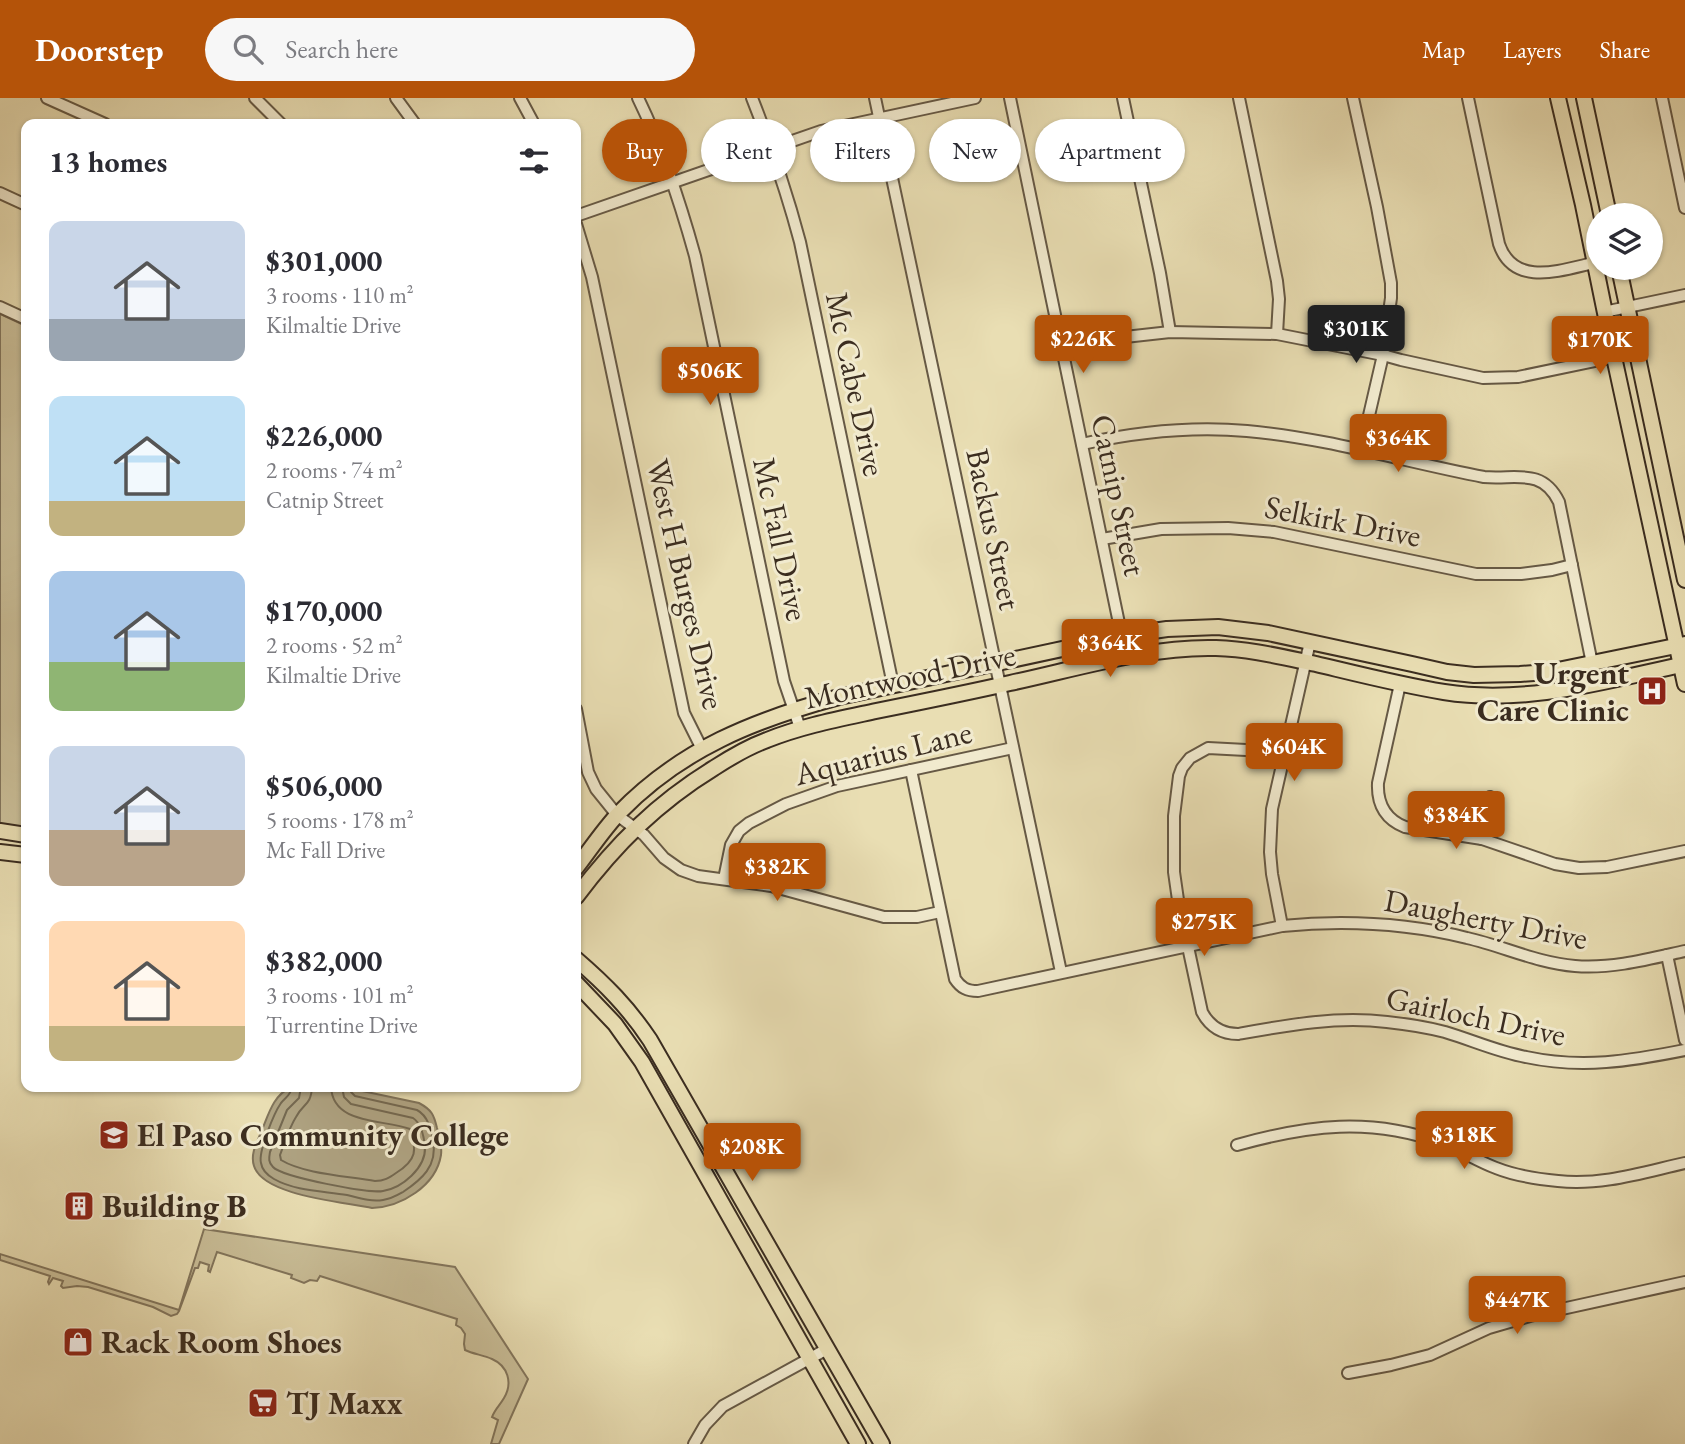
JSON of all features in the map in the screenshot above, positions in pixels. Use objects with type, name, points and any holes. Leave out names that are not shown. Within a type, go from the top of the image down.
[{"type":"main road","points":[[1558,98],[1586,218]]},
{"type":"main road","points":[[1584,98],[1606,203]]},
{"type":"main road","points":[[1599,280],[1614,358],[1680,645],[1685,684]]},
{"type":"main road","points":[[1622,280],[1685,580]]},
{"type":"main road","name":"Montwood Drive","points":[[581,862],[617,815],[648,787],[702,749],[747,727],[794,709],[893,685],[1122,637],[1167,629],[1218,627],[1268,633],[1436,669],[1474,674],[1548,672],[1680,645]]},
{"type":"main road","name":"Montwood Drive","points":[[581,890],[634,828],[669,797],[730,758],[764,741],[800,728],[1126,657],[1173,649],[1214,648],[1260,652],[1444,692],[1504,696],[1536,695],[1683,664]]},
{"type":"main road","points":[[0,831],[21,834]]},
{"type":"main road","points":[[0,852],[21,854]]},
{"type":"main road","points":[[581,963],[627,1008],[650,1040],[882,1444]]},
{"type":"main road","points":[[581,988],[615,1024],[649,1075],[858,1444]]},
{"type":"main road","points":[[649,1075],[665,1065]]},
{"type":"main road","points":[[731,1220],[748,1210]]},
{"type":"street","points":[[47,98],[94,119]]},
{"type":"street","points":[[254,98],[276,119]]},
{"type":"street","points":[[396,98],[411,119]]},
{"type":"street","points":[[520,98],[531,119]]},
{"type":"street","name":"Mc Fall Drive","points":[[638,98],[648,119]]},
{"type":"street","name":"Mc Cabe Drive","points":[[752,98],[760,119]]},
{"type":"street","name":"Backus Street","points":[[876,98],[1061,972]]},
{"type":"street","points":[[796,140],[880,117],[975,98]]},
{"type":"street","name":"Catnip Street","points":[[1010,98],[1126,657]]},
{"type":"street","points":[[1123,98],[1170,332]]},
{"type":"street","points":[[1239,98],[1277,281],[1277,334]]},
{"type":"street","points":[[1353,98],[1391,283],[1390,313],[1383,355],[1361,450]]},
{"type":"street","points":[[1468,98],[1499,244],[1506,257],[1522,270],[1539,273],[1586,264]]},
{"type":"street","points":[[1662,98],[1685,208]]},
{"type":"street","points":[[581,214],[673,182]]},
{"type":"street","name":"Mc Fall Drive","points":[[673,182],[695,256],[784,681],[800,728]]},
{"type":"street","name":"Mc Cabe Drive","points":[[782,182],[800,243],[893,685]]},
{"type":"street","points":[[0,193],[21,203]]},
{"type":"street","name":"West H Burges Drive","points":[[581,241],[592,277],[684,713],[702,749]]},
{"type":"street","points":[[1604,312],[1685,295]]},
{"type":"street","points":[[0,307],[21,317]]},
{"type":"street","points":[[1061,348],[1170,332],[1277,334],[1483,378],[1502,379],[1638,352]]},
{"type":"street","points":[[1082,443],[1145,432],[1216,429],[1275,434],[1484,477],[1520,476],[1538,479],[1550,488],[1559,502],[1596,683]]},
{"type":"street","name":"Selkirk Drive","points":[[1102,539],[1161,529],[1228,527],[1274,532],[1476,574],[1521,574],[1572,565]]},
{"type":"street","points":[[1282,926],[1272,874],[1272,810],[1310,642]]},
{"type":"street","points":[[1400,684],[1378,783],[1382,809],[1394,822],[1405,827],[1482,839],[1555,864],[1579,869],[1607,867],[1685,851]]},
{"type":"street","name":"Aquarius Lane","points":[[724,879],[734,839],[739,831],[786,804],[858,781],[1013,748]]},
{"type":"street","name":"Gairloch Drive","points":[[1283,758],[1246,750],[1208,748],[1190,758],[1179,776],[1173,844],[1178,901],[1202,1012],[1210,1024],[1224,1032],[1238,1034],[1323,1020],[1384,1021],[1420,1026],[1505,1052],[1564,1063],[1623,1062],[1685,1050]]},
{"type":"street","points":[[582,768],[617,815],[653,843],[672,865],[681,870],[698,876],[771,886],[884,917],[916,917],[940,912]]},
{"type":"street","name":"Daugherty Drive","points":[[911,770],[955,979],[969,991],[1282,926],[1343,922],[1412,927],[1485,942],[1548,962],[1577,967],[1619,965],[1685,951]]},
{"type":"street","points":[[1482,839],[1490,797]]},
{"type":"street","points":[[1667,955],[1685,1040]]},
{"type":"street","points":[[1237,1145],[1317,1128],[1367,1126],[1445,1144],[1496,1168],[1516,1174],[1562,1182],[1610,1180],[1685,1163]]},
{"type":"street","points":[[1348,1373],[1430,1355],[1489,1328],[1530,1316],[1685,1282]]},
{"type":"street","points":[[694,1444],[705,1425],[723,1406],[827,1349]]},
{"type":"shaded area","points":[[0,314],[21,324],[21,830],[0,827]]},
{"type":"shaded area","points":[[204,1229],[455,1267],[528,1379],[499,1444],[491,1444],[498,1420],[492,1417],[507,1392],[505,1370],[489,1358],[465,1350],[465,1334],[456,1325],[457,1319],[320,1276],[317,1281],[304,1283],[291,1278],[292,1275],[217,1252],[210,1272],[209,1265],[200,1262],[198,1268],[195,1268],[179,1311],[171,1316],[153,1307],[88,1287],[63,1288],[63,1281],[53,1278],[49,1284],[50,1276],[0,1260],[0,1254],[179,1310]]},
{"type":"water","points":[[284,1092],[367,1092],[419,1103],[430,1111],[439,1135],[441,1155],[438,1166],[416,1193],[383,1207],[372,1208],[306,1196],[272,1184],[261,1176],[254,1166],[253,1153],[272,1106]]},
{"type":"place","name":"Urgent Care Clinic","points":[[1652,691]]},
{"type":"place","name":"El Paso Community College","points":[[114,1135]]},
{"type":"place","name":"Building B","points":[[79,1206]]},
{"type":"place","name":"Rack Room Shoes","points":[[78,1342]]},
{"type":"place","name":"TJ Maxx","points":[[263,1403]]}]
